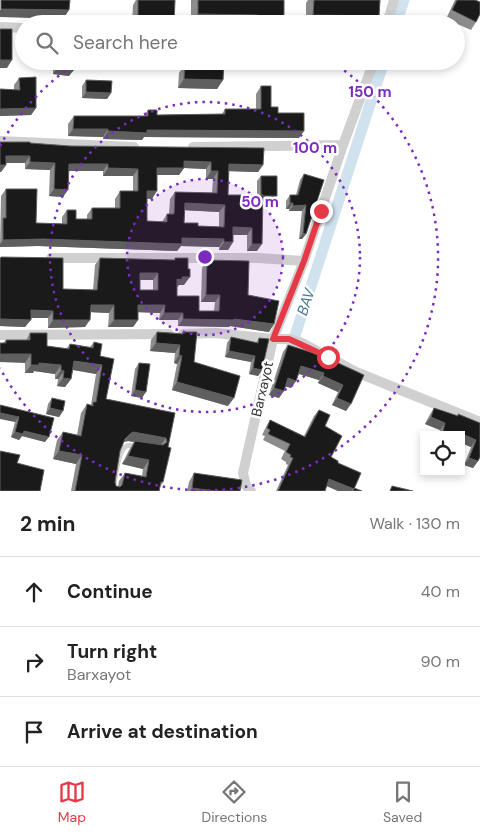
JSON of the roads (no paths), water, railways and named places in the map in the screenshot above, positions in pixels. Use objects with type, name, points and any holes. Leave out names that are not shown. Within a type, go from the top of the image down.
[{"type":"street","points":[[390,15],[394,0]]},
{"type":"street","points":[[0,27],[15,28]]},
{"type":"street","name":"Barxayot","points":[[251,491],[246,486],[243,473],[273,339],[304,261],[371,70]]},
{"type":"street","points":[[0,141],[144,147]]},
{"type":"street","points":[[183,148],[343,145]]},
{"type":"street","points":[[40,258],[258,258],[304,261]]},
{"type":"street","points":[[0,335],[216,334],[289,339],[300,342],[356,372],[480,422]]},
{"type":"lane","points":[[113,491],[124,447],[127,445],[142,447]]},
{"type":"waterway","name":"BAV","points":[[399,15],[404,0]]},
{"type":"waterway","name":"BAV","points":[[294,349],[291,348],[381,70]]}]
